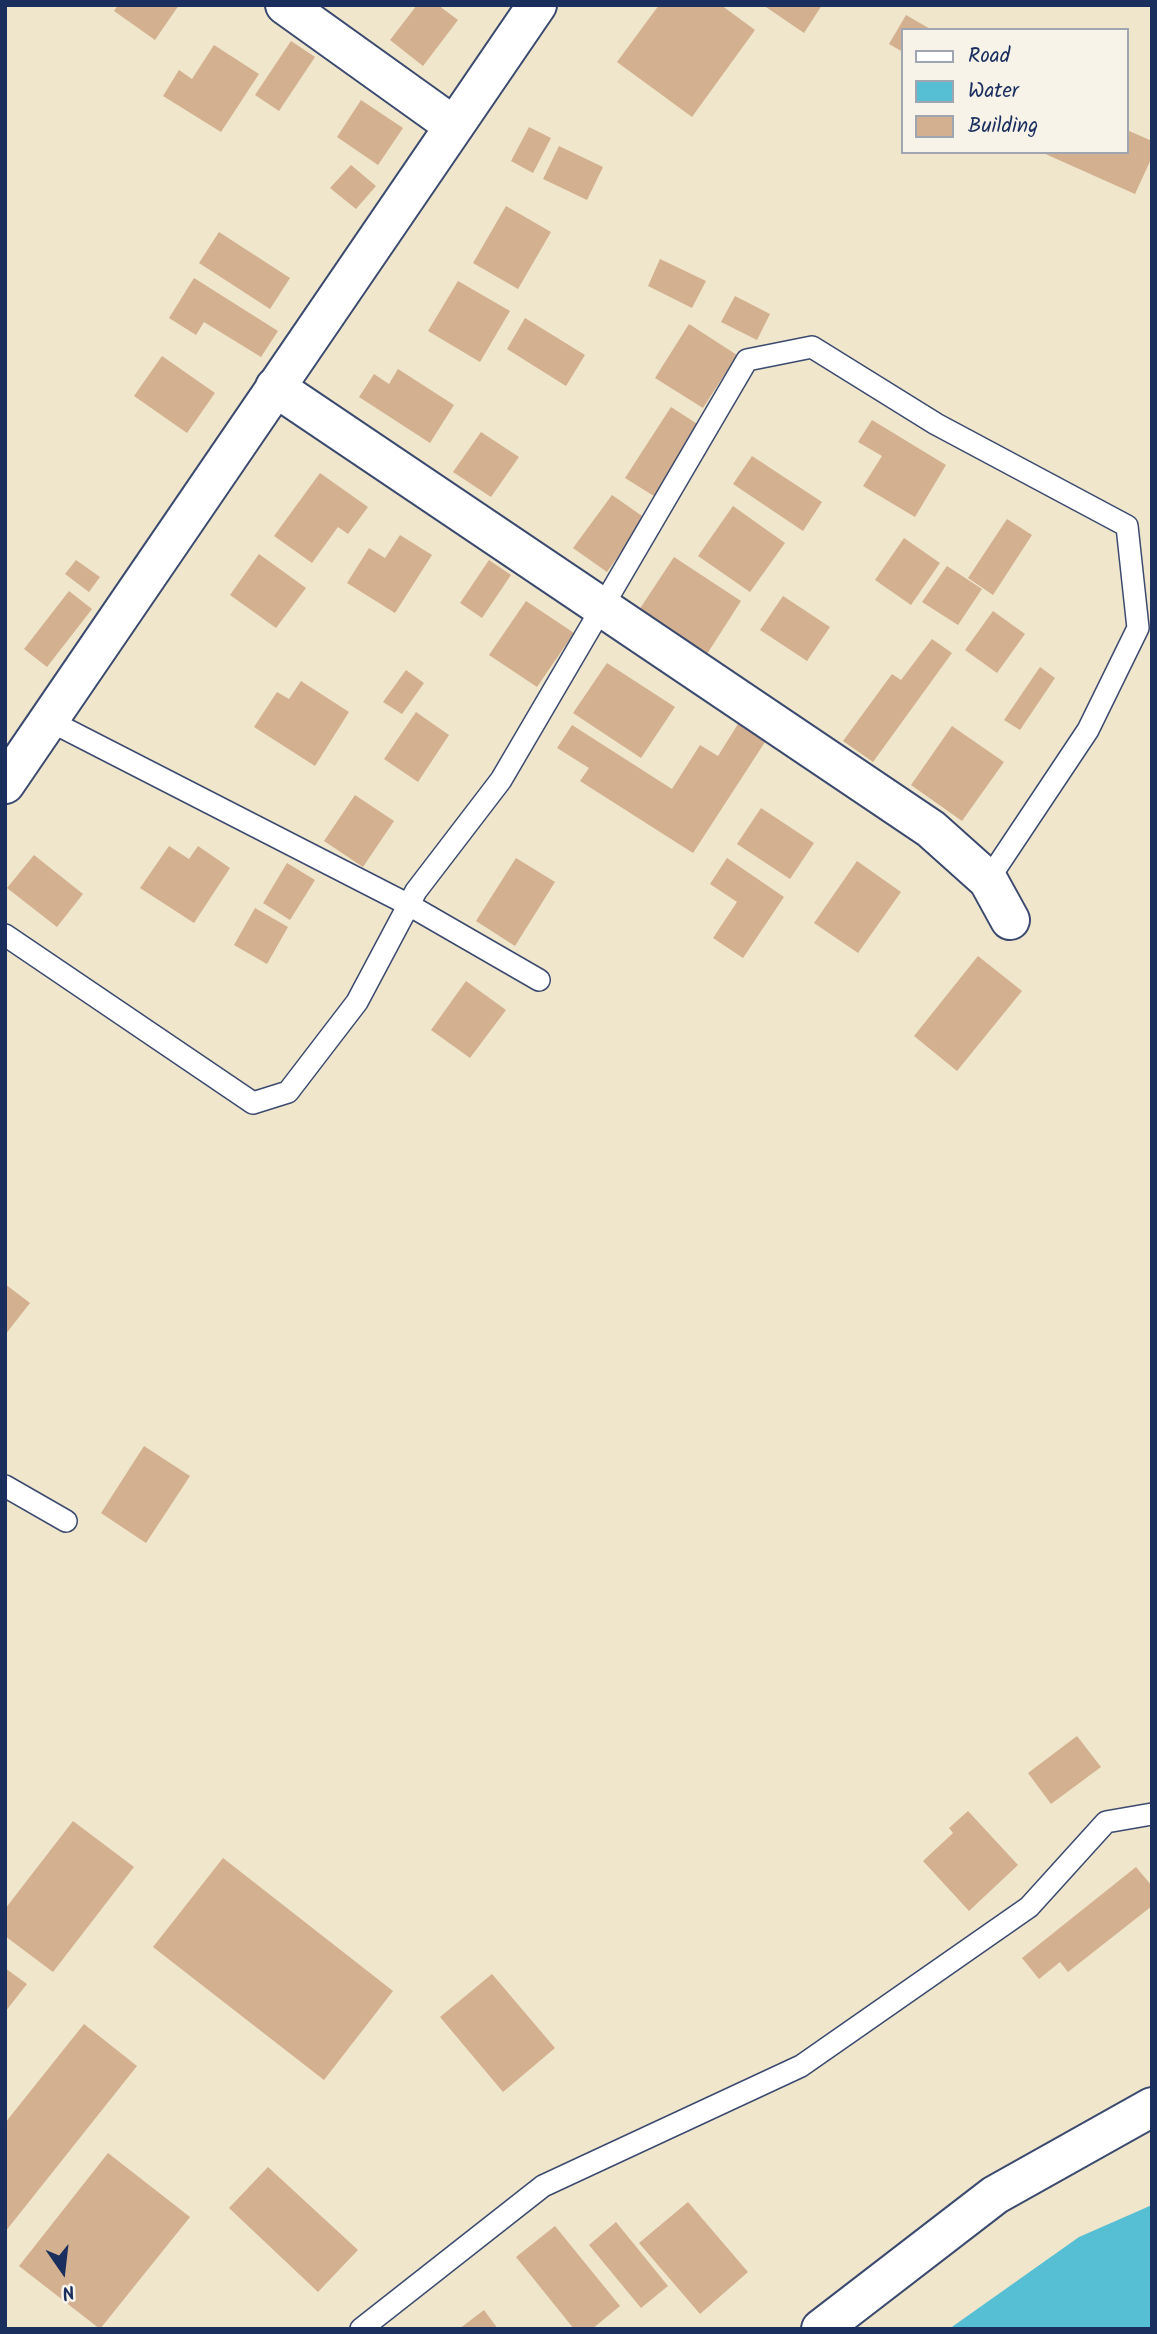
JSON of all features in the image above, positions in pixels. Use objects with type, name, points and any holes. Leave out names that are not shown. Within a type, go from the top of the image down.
[{"type":"street","points":[[285,5],[454,126]]},
{"type":"street","points":[[5,784],[537,5]]},
{"type":"street","points":[[275,387],[931,829],[988,880],[1010,920]]},
{"type":"street","points":[[821,2329],[995,2194],[1152,2107]]},
{"type":"lane","points":[[5,935],[253,1103],[288,1092],[357,1002],[416,891],[501,780],[747,360],[812,347],[936,424],[1127,526],[1138,628],[1088,730],[988,880]]},
{"type":"lane","points":[[50,721],[409,905],[539,980]]},
{"type":"lane","points":[[5,1486],[66,1521]]},
{"type":"lane","points":[[361,2329],[543,2186],[801,2066],[1029,1907],[1106,1822],[1152,1814]]},
{"type":"water","points":[[1152,2205],[1152,2329],[949,2329],[1079,2237]]},
{"type":"building","points":[[118,5],[179,5],[155,40],[114,11]]},
{"type":"building","points":[[417,5],[438,5],[458,20],[423,66],[390,40]]},
{"type":"building","points":[[659,5],[721,5],[755,30],[692,117],[617,62]]},
{"type":"building","points":[[763,5],[822,5],[804,33]]},
{"type":"building","points":[[906,15],[929,28],[902,28],[902,51],[889,44]]},
{"type":"building","points":[[291,41],[315,57],[279,111],[255,95]]},
{"type":"building","points":[[214,45],[259,74],[221,132],[163,96],[179,70],[192,79]]},
{"type":"building","points":[[361,100],[403,128],[378,165],[337,137]]},
{"type":"building","points":[[529,127],[551,138],[533,173],[511,161]]},
{"type":"building","points":[[1129,131],[1152,141],[1152,157],[1135,194],[1045,154],[1129,154]]},
{"type":"building","points":[[559,146],[603,167],[587,200],[543,179]]},
{"type":"building","points":[[351,165],[376,186],[356,209],[330,188]]},
{"type":"building","points":[[506,206],[551,232],[518,289],[473,263]]},
{"type":"building","points":[[219,232],[290,278],[270,309],[199,263]]},
{"type":"building","points":[[660,259],[706,281],[692,308],[648,286]]},
{"type":"building","points":[[194,278],[278,331],[261,357],[204,322],[196,335],[169,318]]},
{"type":"building","points":[[458,281],[510,311],[480,362],[428,331]]},
{"type":"building","points":[[735,296],[770,314],[757,340],[721,322]]},
{"type":"building","points":[[525,318],[585,355],[566,386],[507,349]]},
{"type":"building","points":[[689,324],[737,355],[703,408],[655,378]]},
{"type":"building","points":[[162,356],[215,393],[187,433],[134,396]]},
{"type":"building","points":[[398,369],[454,405],[430,443],[359,397],[374,374],[389,384]]},
{"type":"building","points":[[671,407],[702,427],[657,498],[625,478]]},
{"type":"building","points":[[872,420],[946,465],[915,517],[863,486],[882,456],[858,442]]},
{"type":"building","points":[[481,432],[519,457],[491,497],[453,472]]},
{"type":"building","points":[[752,456],[822,502],[803,531],[733,484]]},
{"type":"building","points":[[320,473],[368,507],[348,534],[338,527],[312,563],[274,536]]},
{"type":"building","points":[[612,495],[645,518],[607,572],[573,548]]},
{"type":"building","points":[[733,506],[785,543],[750,592],[698,556]]},
{"type":"building","points":[[1007,519],[1032,535],[993,595],[968,578]]},
{"type":"building","points":[[400,535],[432,555],[395,613],[347,583],[369,548],[385,558]]},
{"type":"building","points":[[904,538],[940,563],[911,605],[875,580]]},
{"type":"building","points":[[259,554],[306,588],[276,628],[230,595]]},
{"type":"building","points":[[674,557],[741,601],[707,654],[639,610]]},
{"type":"building","points":[[76,560],[100,577],[89,592],[65,574]]},
{"type":"building","points":[[489,560],[511,575],[482,618],[460,603]]},
{"type":"building","points":[[947,566],[982,589],[958,625],[922,602]]},
{"type":"building","points":[[69,591],[92,609],[47,667],[24,649]]},
{"type":"building","points":[[783,596],[830,627],[807,661],[760,630]]},
{"type":"building","points":[[526,601],[574,633],[537,687],[489,655]]},
{"type":"building","points":[[993,611],[1025,634],[997,673],[965,650]]},
{"type":"building","points":[[932,639],[952,653],[873,762],[843,741],[892,674],[901,680]]},
{"type":"building","points":[[607,663],[675,707],[641,758],[573,713]]},
{"type":"building","points":[[1040,667],[1055,678],[1020,730],[1004,720]]},
{"type":"building","points":[[406,670],[424,683],[402,714],[383,702]]},
{"type":"building","points":[[301,681],[349,712],[315,766],[254,727],[277,692],[289,699]]},
{"type":"building","points":[[416,712],[449,735],[418,782],[384,759]]},
{"type":"building","points":[[738,724],[765,742],[693,853],[580,781],[589,768],[557,748],[572,725],[672,789],[700,745],[718,756]]},
{"type":"building","points":[[952,726],[1004,762],[962,821],[911,785]]},
{"type":"building","points":[[355,795],[394,821],[363,867],[324,841]]},
{"type":"building","points":[[761,808],[814,843],[790,879],[737,844]]},
{"type":"building","points":[[169,846],[189,859],[198,846],[230,868],[194,923],[140,888]]},
{"type":"building","points":[[34,855],[83,894],[57,927],[7,888]]},
{"type":"building","points":[[516,858],[555,882],[515,946],[476,921]]},
{"type":"building","points":[[727,858],[784,897],[743,958],[713,938],[737,902],[710,884]]},
{"type":"building","points":[[857,861],[901,892],[858,953],[814,923]]},
{"type":"building","points":[[287,863],[315,880],[290,920],[263,903]]},
{"type":"building","points":[[255,908],[288,927],[267,964],[234,945]]},
{"type":"building","points":[[978,956],[1022,991],[957,1071],[914,1036]]},
{"type":"building","points":[[466,981],[506,1010],[470,1058],[431,1030]]},
{"type":"building","points":[[5,1284],[30,1303],[5,1335]]},
{"type":"building","points":[[144,1446],[190,1476],[146,1543],[101,1513]]},
{"type":"building","points":[[1077,1736],[1101,1767],[1051,1804],[1028,1773]]},
{"type":"building","points":[[968,1811],[1018,1865],[969,1911],[923,1861],[953,1833],[949,1828]]},
{"type":"building","points":[[73,1821],[134,1867],[53,1972],[5,1936],[5,1909]]},
{"type":"building","points":[[223,1858],[393,1991],[324,2080],[153,1947]]},
{"type":"building","points":[[1136,1867],[1152,1886],[1152,1906],[1068,1972],[1060,1962],[1039,1979],[1022,1958]]},
{"type":"building","points":[[5,1968],[27,1984],[5,2012]]},
{"type":"building","points":[[492,1974],[555,2048],[503,2092],[440,2017]]},
{"type":"building","points":[[84,2024],[137,2066],[5,2232],[5,2123]]},
{"type":"building","points":[[108,2153],[190,2217],[100,2329],[19,2266]]},
{"type":"building","points":[[268,2167],[358,2250],[318,2292],[229,2208]]},
{"type":"building","points":[[688,2202],[748,2272],[700,2314],[639,2243]]},
{"type":"building","points":[[616,2222],[668,2286],[641,2308],[589,2245]]},
{"type":"building","points":[[555,2226],[620,2306],[592,2329],[574,2329],[516,2257]]},
{"type":"building","points":[[484,2310],[498,2329],[459,2329]]}]
